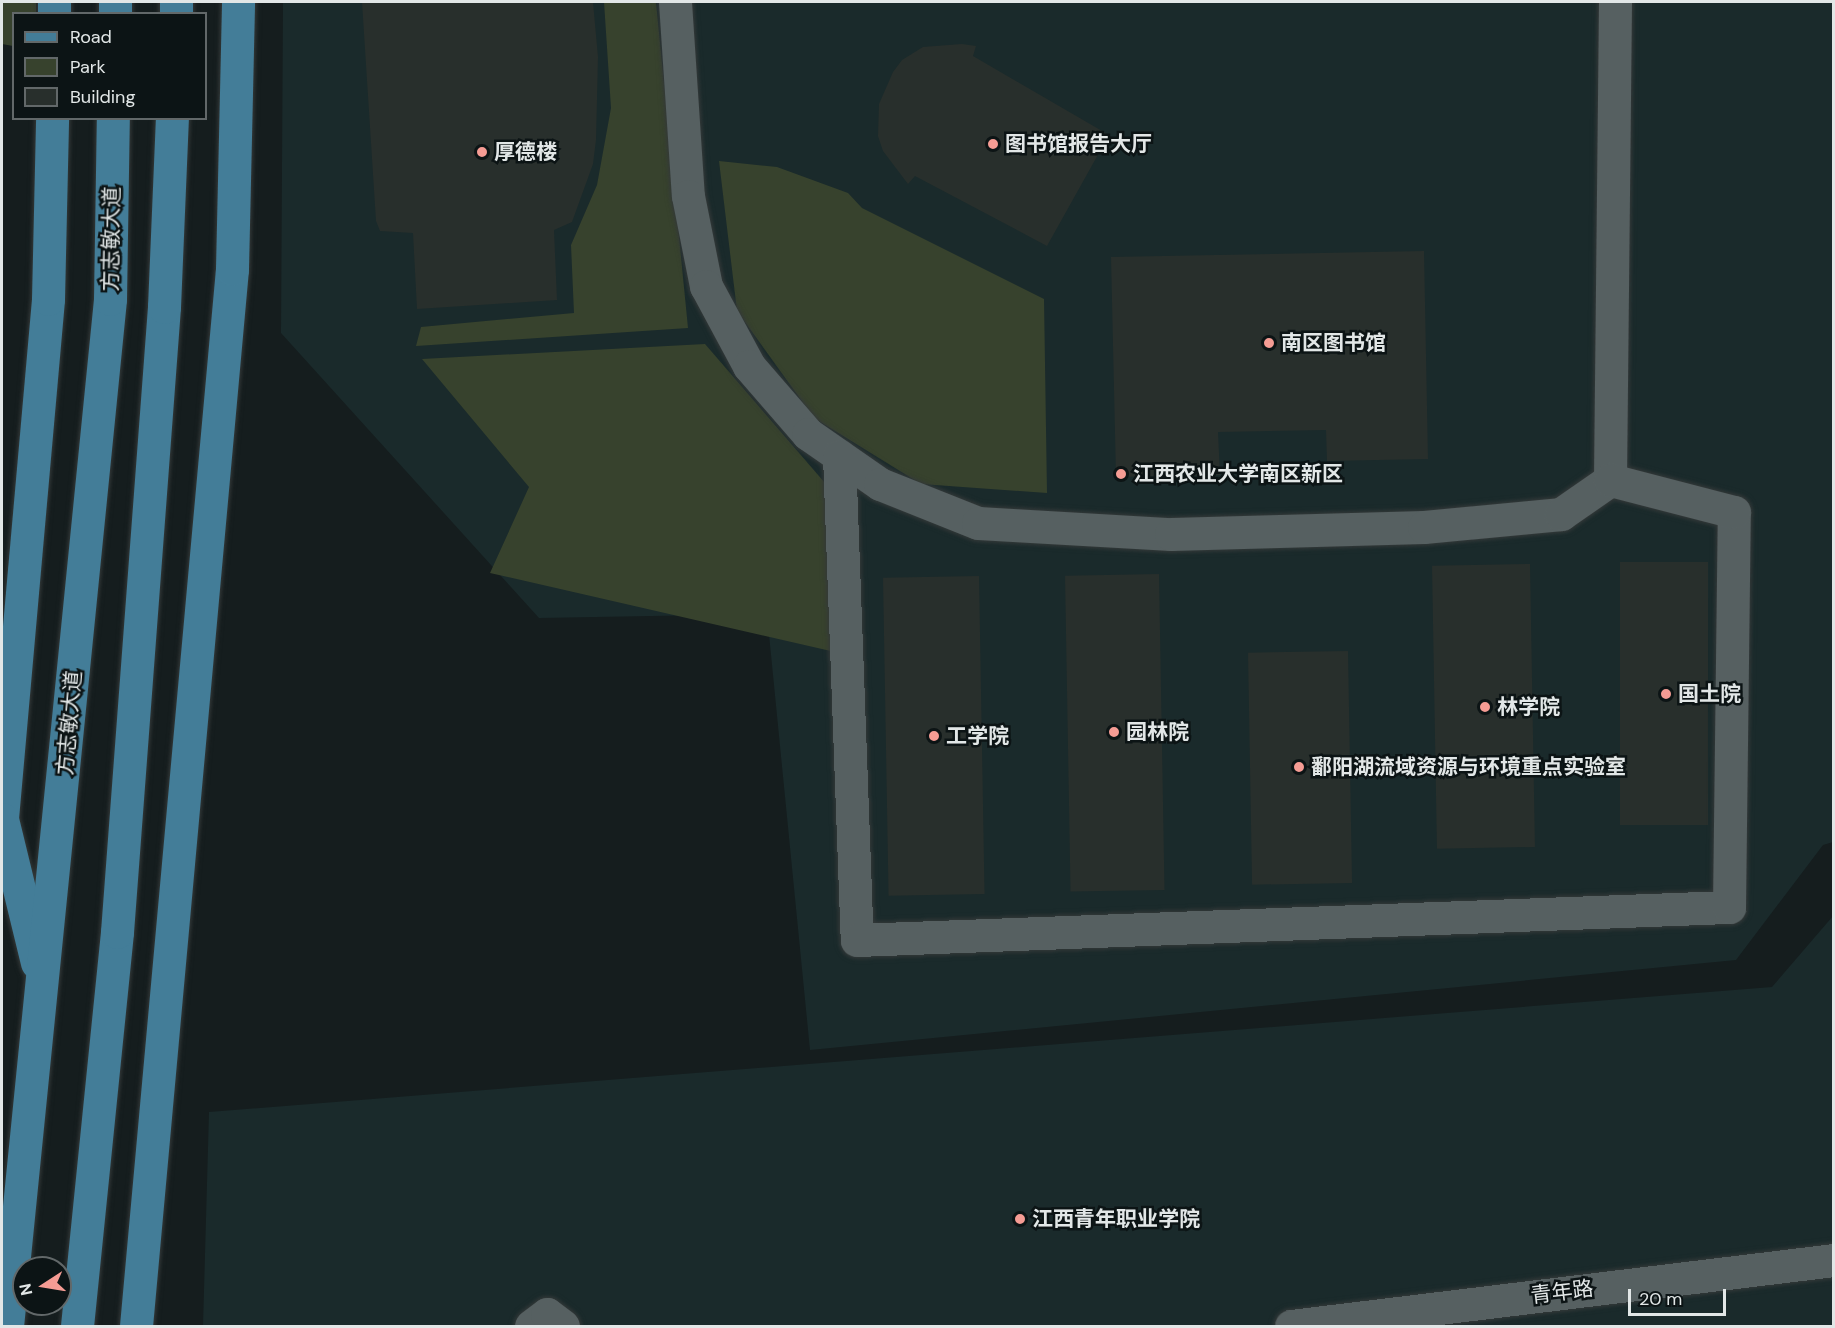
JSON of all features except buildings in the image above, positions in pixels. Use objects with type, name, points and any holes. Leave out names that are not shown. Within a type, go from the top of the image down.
[{"type":"main road","points":[[136,1326],[232,269],[238,2]]},
{"type":"main road","points":[[43,986],[2,819],[48,299],[52,120]]},
{"type":"main road","name":"方志敏大道","points":[[7,1326],[43,986],[110,299],[113,120]]},
{"type":"main road","points":[[77,1326],[117,932],[164,307],[172,120]]},
{"type":"street","points":[[675,2],[688,196],[706,286],[749,366],[808,434],[880,483],[978,523],[1171,534],[1424,527],[1561,514],[1610,480],[1734,512],[1729,907],[857,940],[838,456]]},
{"type":"street","points":[[1610,480],[1615,2]]},
{"type":"street","name":"青年路","points":[[1291,1326],[1355,1322],[1833,1260]]},
{"type":"street","points":[[531,1326],[547,1314],[563,1326]]},
{"type":"shaded area","name":"江西农业大学南区新区","points":[[283,2],[1833,2],[1833,842],[1823,845],[1736,960],[810,1050],[767,614],[539,618],[281,333]]},
{"type":"shaded area","name":"江西青年职业学院","points":[[1833,916],[1833,1326],[203,1326],[209,1112],[1772,987]]},
{"type":"green space","points":[[2,2],[36,2],[36,12],[12,12],[12,46],[2,44]]},
{"type":"green space","points":[[604,2],[656,2],[688,328],[416,346],[421,327],[574,313],[571,245],[597,185],[611,108]]},
{"type":"green space","points":[[719,161],[777,167],[848,193],[862,208],[1044,299],[1047,493],[921,484],[814,418],[737,311]]},
{"type":"green space","points":[[705,344],[825,483],[835,652],[490,573],[529,487],[422,359]]},
{"type":"place","name":"图书馆报告大厅","points":[[993,144]]},
{"type":"place","name":"厚德楼","points":[[482,152]]},
{"type":"place","name":"南区图书馆","points":[[1269,343]]},
{"type":"place","name":"江西农业大学南区新区","points":[[1121,474]]},
{"type":"place","name":"国土院","points":[[1666,694]]},
{"type":"place","name":"林学院","points":[[1485,707]]},
{"type":"place","name":"园林院","points":[[1114,732]]},
{"type":"place","name":"工学院","points":[[934,736]]},
{"type":"place","name":"鄱阳湖流域资源与环境重点实验室","points":[[1299,767]]},
{"type":"place","name":"江西青年职业学院","points":[[1020,1219]]}]
